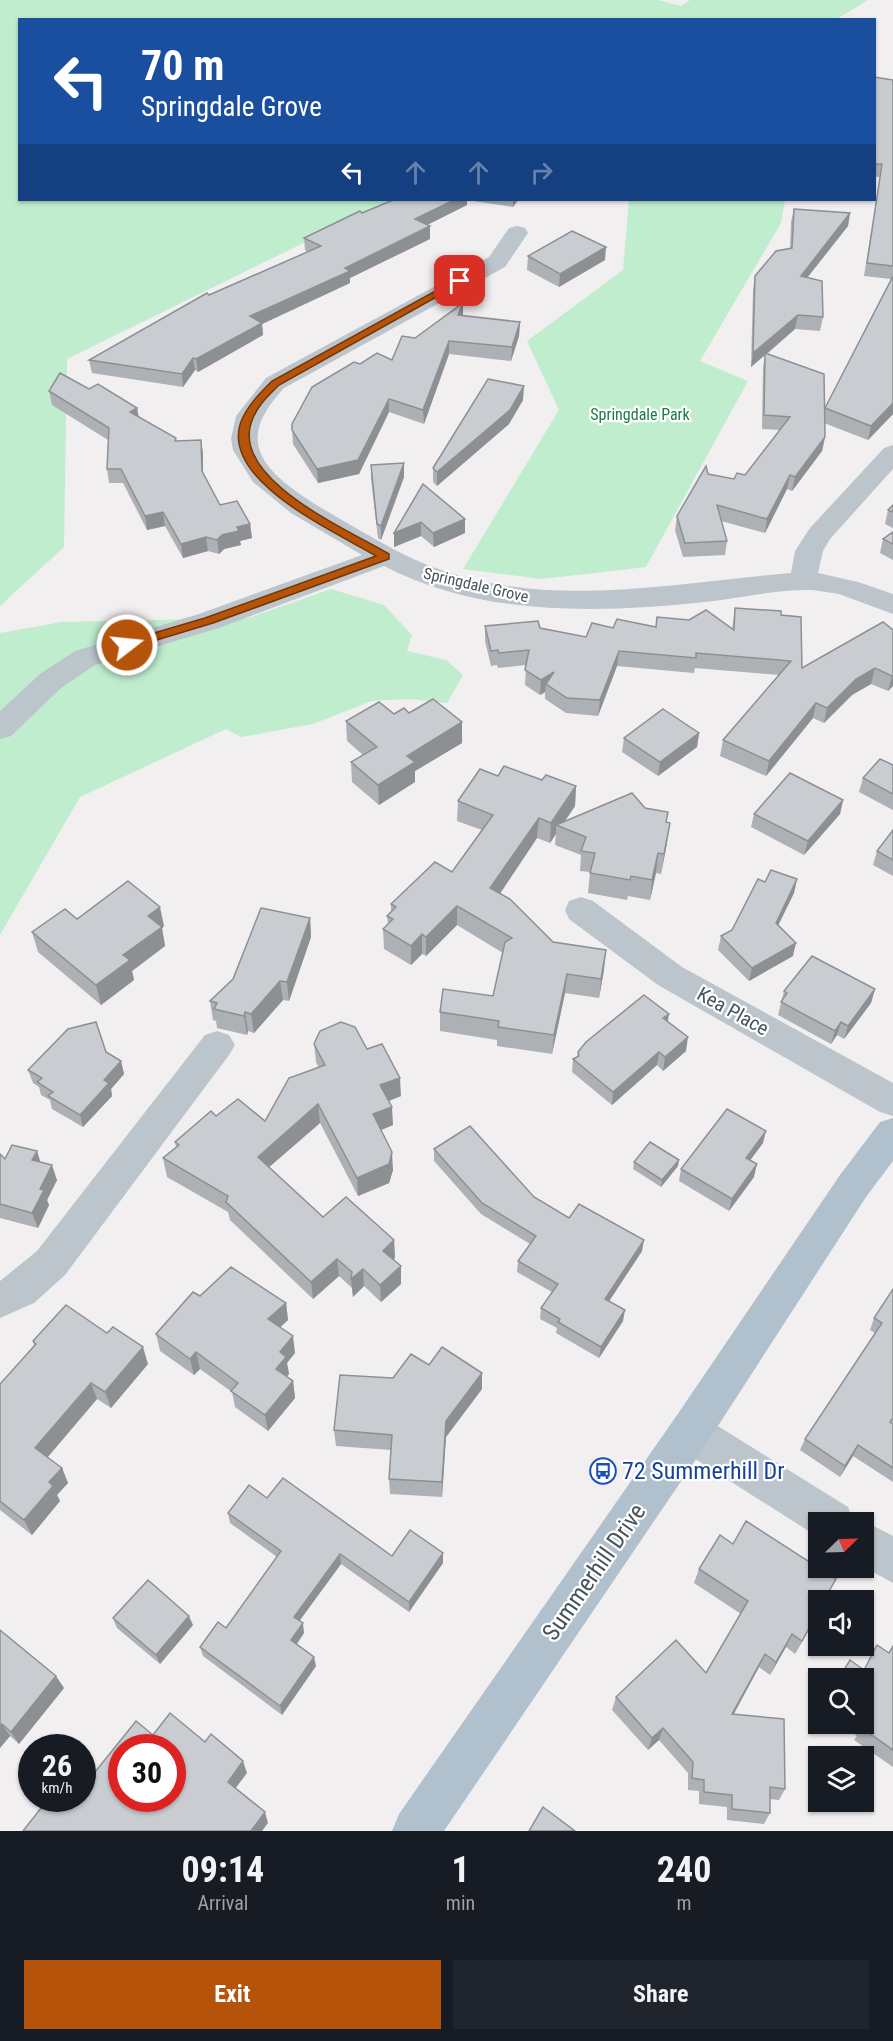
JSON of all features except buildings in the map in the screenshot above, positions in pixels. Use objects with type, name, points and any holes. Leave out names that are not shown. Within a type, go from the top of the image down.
[{"type":"main road","name":"Summerhill Drive","points":[[416,1831],[690,1432],[853,1186],[893,1133]]},
{"type":"street","name":"Springdale Grove","points":[[517,233],[497,262],[275,383],[259,399],[247,418],[244,434],[245,452],[255,468],[272,486],[298,506],[385,556],[417,571],[458,584],[527,599],[611,600],[696,594],[803,581],[859,590],[893,605]]},
{"type":"street","points":[[803,581],[809,551],[820,534],[893,453]]},
{"type":"street","points":[[0,729],[49,682],[70,665],[85,658],[209,621],[385,556]]},
{"type":"street","name":"Kea Place","points":[[581,910],[670,976],[893,1101]]},
{"type":"street","points":[[0,1300],[20,1291],[51,1263],[217,1045]]},
{"type":"street","points":[[690,1432],[817,1512]]},
{"type":"street","points":[[874,1549],[893,1561]]},
{"type":"green space","points":[[0,0],[658,0],[681,6],[690,0],[868,0],[838,18],[18,18],[18,201],[389,201],[67,359],[64,547],[0,606]]},
{"type":"green space","name":"Springdale Park","points":[[629,201],[785,201],[781,223],[700,361],[748,381],[646,567],[542,579],[463,569],[559,410],[527,341],[623,270]]},
{"type":"green space","points":[[331,589],[384,605],[412,635],[407,651],[446,660],[463,675],[447,703],[410,699],[372,701],[313,724],[241,737],[226,729],[80,797],[0,935],[0,631],[1,633],[61,622],[248,618]]},
{"type":"place","name":"72 Summerhill Dr","points":[[603,1471]]},
{"type":"route","points":[[127,645],[209,621],[385,556],[298,506],[272,486],[255,468],[245,452],[244,434],[247,418],[259,399],[275,383],[460,281]]}]
